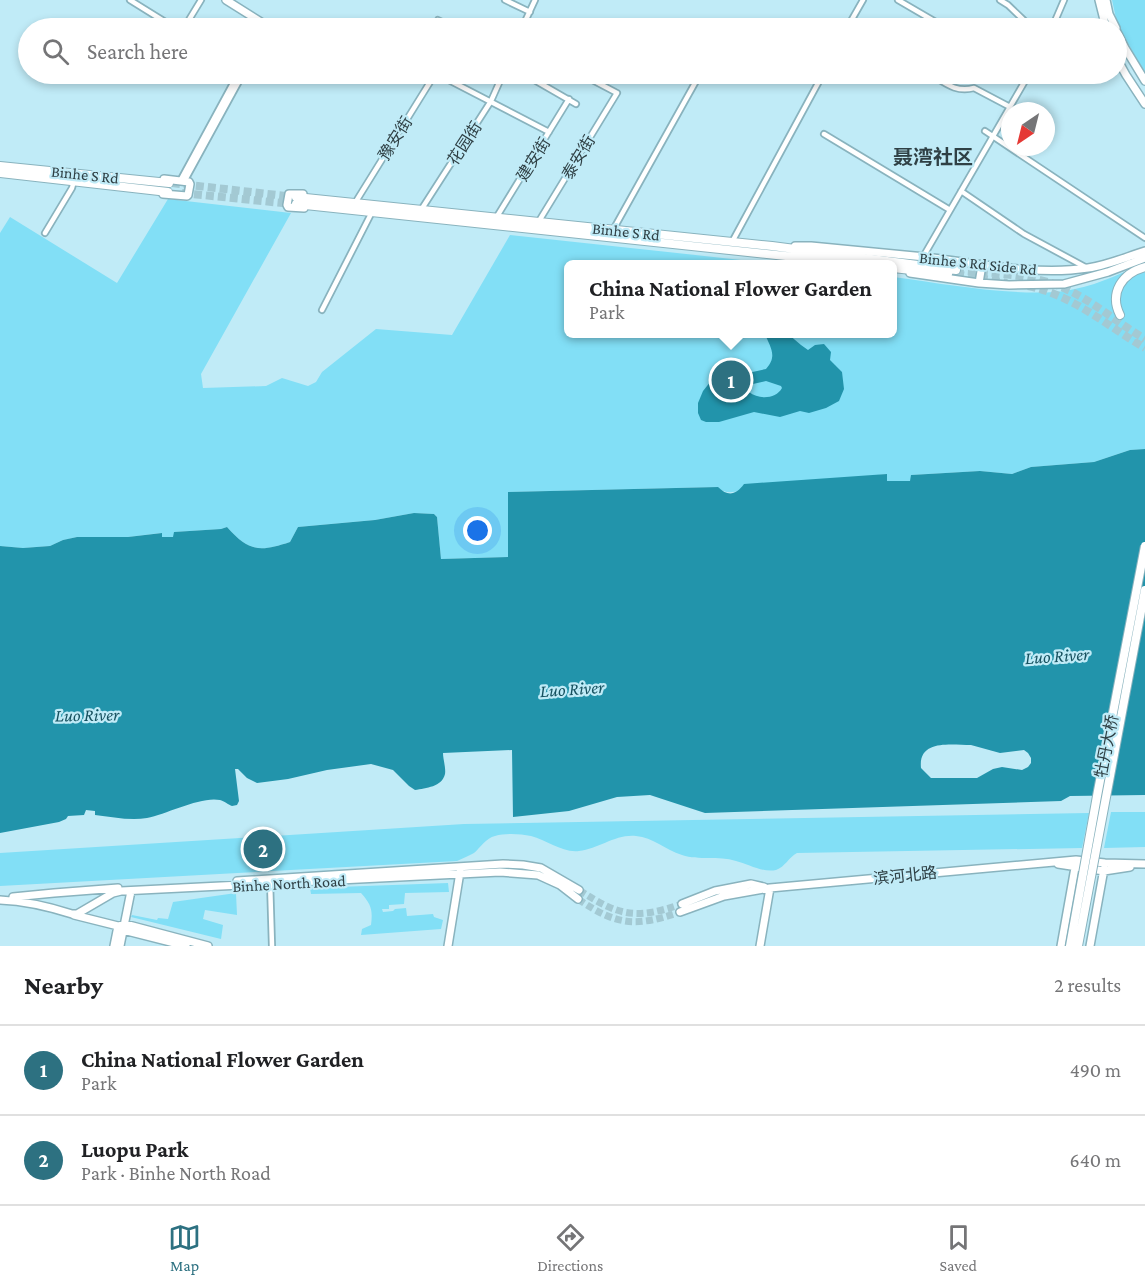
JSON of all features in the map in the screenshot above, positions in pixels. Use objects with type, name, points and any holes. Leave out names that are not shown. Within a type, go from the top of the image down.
[{"type":"main road","points":[[226,0],[255,18]]},
{"type":"main road","points":[[231,0],[256,18]]},
{"type":"main road","points":[[1099,0],[1104,18]]},
{"type":"main road","points":[[1106,0],[1110,18]]},
{"type":"main road","points":[[1127,51],[1145,81]]},
{"type":"main road","points":[[1127,77],[1145,104]]},
{"type":"main road","name":"Binhe S Rd","points":[[0,166],[74,181],[109,181]]},
{"type":"main road","name":"Binhe S Rd","points":[[0,173],[38,173],[169,187]]},
{"type":"main road","points":[[118,174],[184,182],[190,184],[186,196],[116,189],[109,181],[118,174]]},
{"type":"main road","name":"Binhe S Rd","points":[[293,200],[538,222],[583,231],[613,230],[772,246],[871,260]]},
{"type":"main road","points":[[355,207],[372,212]]},
{"type":"main road","name":"Binhe S Rd","points":[[372,212],[583,231],[821,260]]},
{"type":"main road","name":"Binhe S Rd Side Rd","points":[[772,246],[811,246],[1056,271],[1105,265],[1145,251]]},
{"type":"main road","points":[[772,255],[795,260]]},
{"type":"main road","name":"Binhe S Rd Side Rd","points":[[897,271],[979,283],[1064,284],[1108,272],[1145,258]]},
{"type":"main road","name":"Binhe S Rd","points":[[897,264],[956,272],[897,270]]},
{"type":"main road","points":[[979,283],[982,265]]},
{"type":"main road","points":[[1120,315],[1115,300],[1119,286],[1128,274],[1145,267]]},
{"type":"main road","name":"牡丹大桥","points":[[1070,946],[1145,546]]},
{"type":"main road","name":"牡丹大桥","points":[[1078,946],[1145,590]]},
{"type":"main road","name":"滨河北路","points":[[770,888],[1040,862],[1105,867],[1145,865]]},
{"type":"main road","points":[[1061,946],[1075,863]]},
{"type":"main road","name":"Binhe North Road","points":[[26,899],[72,914],[81,912],[113,893],[460,870],[503,864],[541,868],[579,890]]},
{"type":"main road","points":[[1090,946],[1105,867]]},
{"type":"main road","points":[[448,946],[460,870]]},
{"type":"main road","name":"Binhe North Road","points":[[460,870],[538,875],[560,885],[578,899]]},
{"type":"main road","name":"Binhe North Road","points":[[0,899],[270,881]]},
{"type":"main road","points":[[681,908],[716,891],[751,884],[770,888],[760,946]]},
{"type":"main road","points":[[114,946],[131,891]]},
{"type":"main road","points":[[72,914],[208,946]]},
{"type":"main road","points":[[120,946],[122,926]]},
{"type":"main road","points":[[122,926],[186,946]]},
{"type":"street","points":[[130,0],[159,18]]},
{"type":"street","points":[[190,18],[201,0]]},
{"type":"street","points":[[506,0],[530,12]]},
{"type":"street","points":[[527,18],[536,0]]},
{"type":"street","points":[[853,18],[863,0]]},
{"type":"street","points":[[898,0],[929,18]]},
{"type":"street","points":[[1000,0],[1022,18]]},
{"type":"street","points":[[1056,18],[1064,0]]},
{"type":"street","points":[[184,182],[233,84]]},
{"type":"street","points":[[184,182],[238,84]]},
{"type":"street","name":"豫安街","points":[[355,207],[430,84]]},
{"type":"street","points":[[456,84],[549,132]]},
{"type":"street","name":"花园街","points":[[420,210],[491,101],[499,84]]},
{"type":"street","points":[[542,84],[576,104]]},
{"type":"street","name":"泰安街","points":[[538,222],[616,93],[599,84]]},
{"type":"street","points":[[613,230],[694,84]]},
{"type":"street","points":[[732,242],[818,84]]},
{"type":"street","points":[[947,84],[957,90],[974,88],[1001,102]]},
{"type":"street","points":[[1013,102],[1023,84]]},
{"type":"street","name":"建安街","points":[[496,218],[569,99]]},
{"type":"street","points":[[924,257],[1001,124]]},
{"type":"street","points":[[985,131],[1145,238]]},
{"type":"street","points":[[824,134],[950,210]]},
{"type":"street","points":[[45,233],[74,181]]},
{"type":"street","points":[[961,191],[1024,234],[1087,268]]},
{"type":"street","points":[[322,310],[372,212]]},
{"type":"street","points":[[270,881],[272,946]]},
{"type":"shaded area","points":[[1112,0],[1145,0],[1145,72],[1127,41],[1127,18],[1116,18]]},
{"type":"shaded area","points":[[168,199],[291,213],[201,374],[203,388],[266,386],[282,378],[308,386],[316,382],[322,372],[376,329],[452,335],[510,235],[742,260],[564,260],[564,338],[897,338],[897,278],[954,286],[1035,293],[1075,289],[1131,269],[1116,286],[1113,296],[1114,309],[1120,306],[1121,293],[1125,284],[1129,279],[1145,270],[1145,449],[1130,450],[1094,462],[1031,467],[1012,474],[980,471],[911,475],[911,481],[887,481],[887,474],[733,492],[717,487],[508,492],[508,557],[441,559],[437,517],[434,514],[414,513],[375,520],[298,527],[290,542],[263,548],[256,548],[242,541],[227,527],[174,532],[174,537],[162,537],[161,533],[128,537],[77,537],[50,546],[23,548],[0,546],[0,233],[10,217],[117,283]]},
{"type":"shaded area","points":[[1111,812],[1145,812],[1145,847],[1104,848]]},
{"type":"shaded area","points":[[1089,813],[1082,848],[797,853],[779,869],[771,871],[729,859],[688,857],[636,836],[621,837],[586,850],[573,851],[531,836],[508,834],[492,837],[474,853],[457,861],[0,886],[0,853],[464,824]]},
{"type":"shaded area","points":[[448,883],[449,892],[405,893],[404,904],[389,905],[389,909],[382,909],[383,912],[406,908],[407,916],[433,914],[434,917],[443,920],[441,929],[361,935],[362,929],[371,925],[372,915],[371,907],[361,893],[311,894],[310,888]]},
{"type":"shaded area","points":[[236,893],[237,915],[205,910],[203,919],[223,925],[221,939],[131,917],[132,915],[157,920],[158,918],[168,919],[173,902]]},
{"type":"water","points":[[767,338],[793,338],[808,350],[815,345],[824,344],[831,352],[830,360],[842,372],[844,389],[839,401],[809,413],[800,411],[780,417],[754,412],[719,422],[701,420],[698,403],[703,391],[711,381],[766,369],[772,360],[771,347]],"holes":[[[766,381],[782,388],[776,394],[767,397],[753,395],[749,392],[753,384]]]},
{"type":"water","name":"Luo River","points":[[1145,449],[1145,795],[1070,796],[1061,801],[705,813],[650,795],[617,797],[569,811],[513,817],[512,750],[443,753],[445,774],[441,782],[415,790],[393,770],[371,764],[257,783],[235,769],[239,801],[237,805],[232,806],[212,799],[155,816],[135,819],[95,815],[95,811],[86,810],[84,815],[68,816],[59,822],[0,833],[0,546],[23,548],[50,546],[77,537],[128,537],[162,533],[162,537],[173,537],[174,532],[227,527],[242,541],[256,548],[263,548],[290,542],[298,527],[375,520],[414,513],[434,514],[437,517],[441,559],[508,557],[508,492],[718,487],[725,492],[732,493],[738,491],[744,484],[887,474],[887,481],[910,481],[911,475],[980,471],[1012,474],[1031,467],[1094,462],[1130,450]],"holes":[[[971,745],[1000,753],[1024,750],[1031,758],[1031,763],[1022,770],[1002,767],[993,769],[977,778],[931,778],[921,768],[921,759],[925,752],[937,746]]]},
{"type":"tunnel","points":[[172,183],[295,197]]},
{"type":"tunnel","points":[[182,193],[292,204]]},
{"type":"tunnel","points":[[956,270],[1012,275],[1054,284],[1086,300],[1145,339]]},
{"type":"tunnel","points":[[956,274],[1007,283]]},
{"type":"tunnel","points":[[1028,286],[1060,296],[1145,348]]},
{"type":"tunnel","points":[[579,890],[605,905],[628,913],[652,912],[682,904]]},
{"type":"tunnel","points":[[578,899],[604,915],[627,921],[651,920],[680,912]]},
{"type":"place","name":"China National Flower Garden","points":[[731,380]]},
{"type":"place","name":"Luopu Park","points":[[263,849]]},
{"type":"district","name":"聂湾社区","points":[[933,157]]}]
